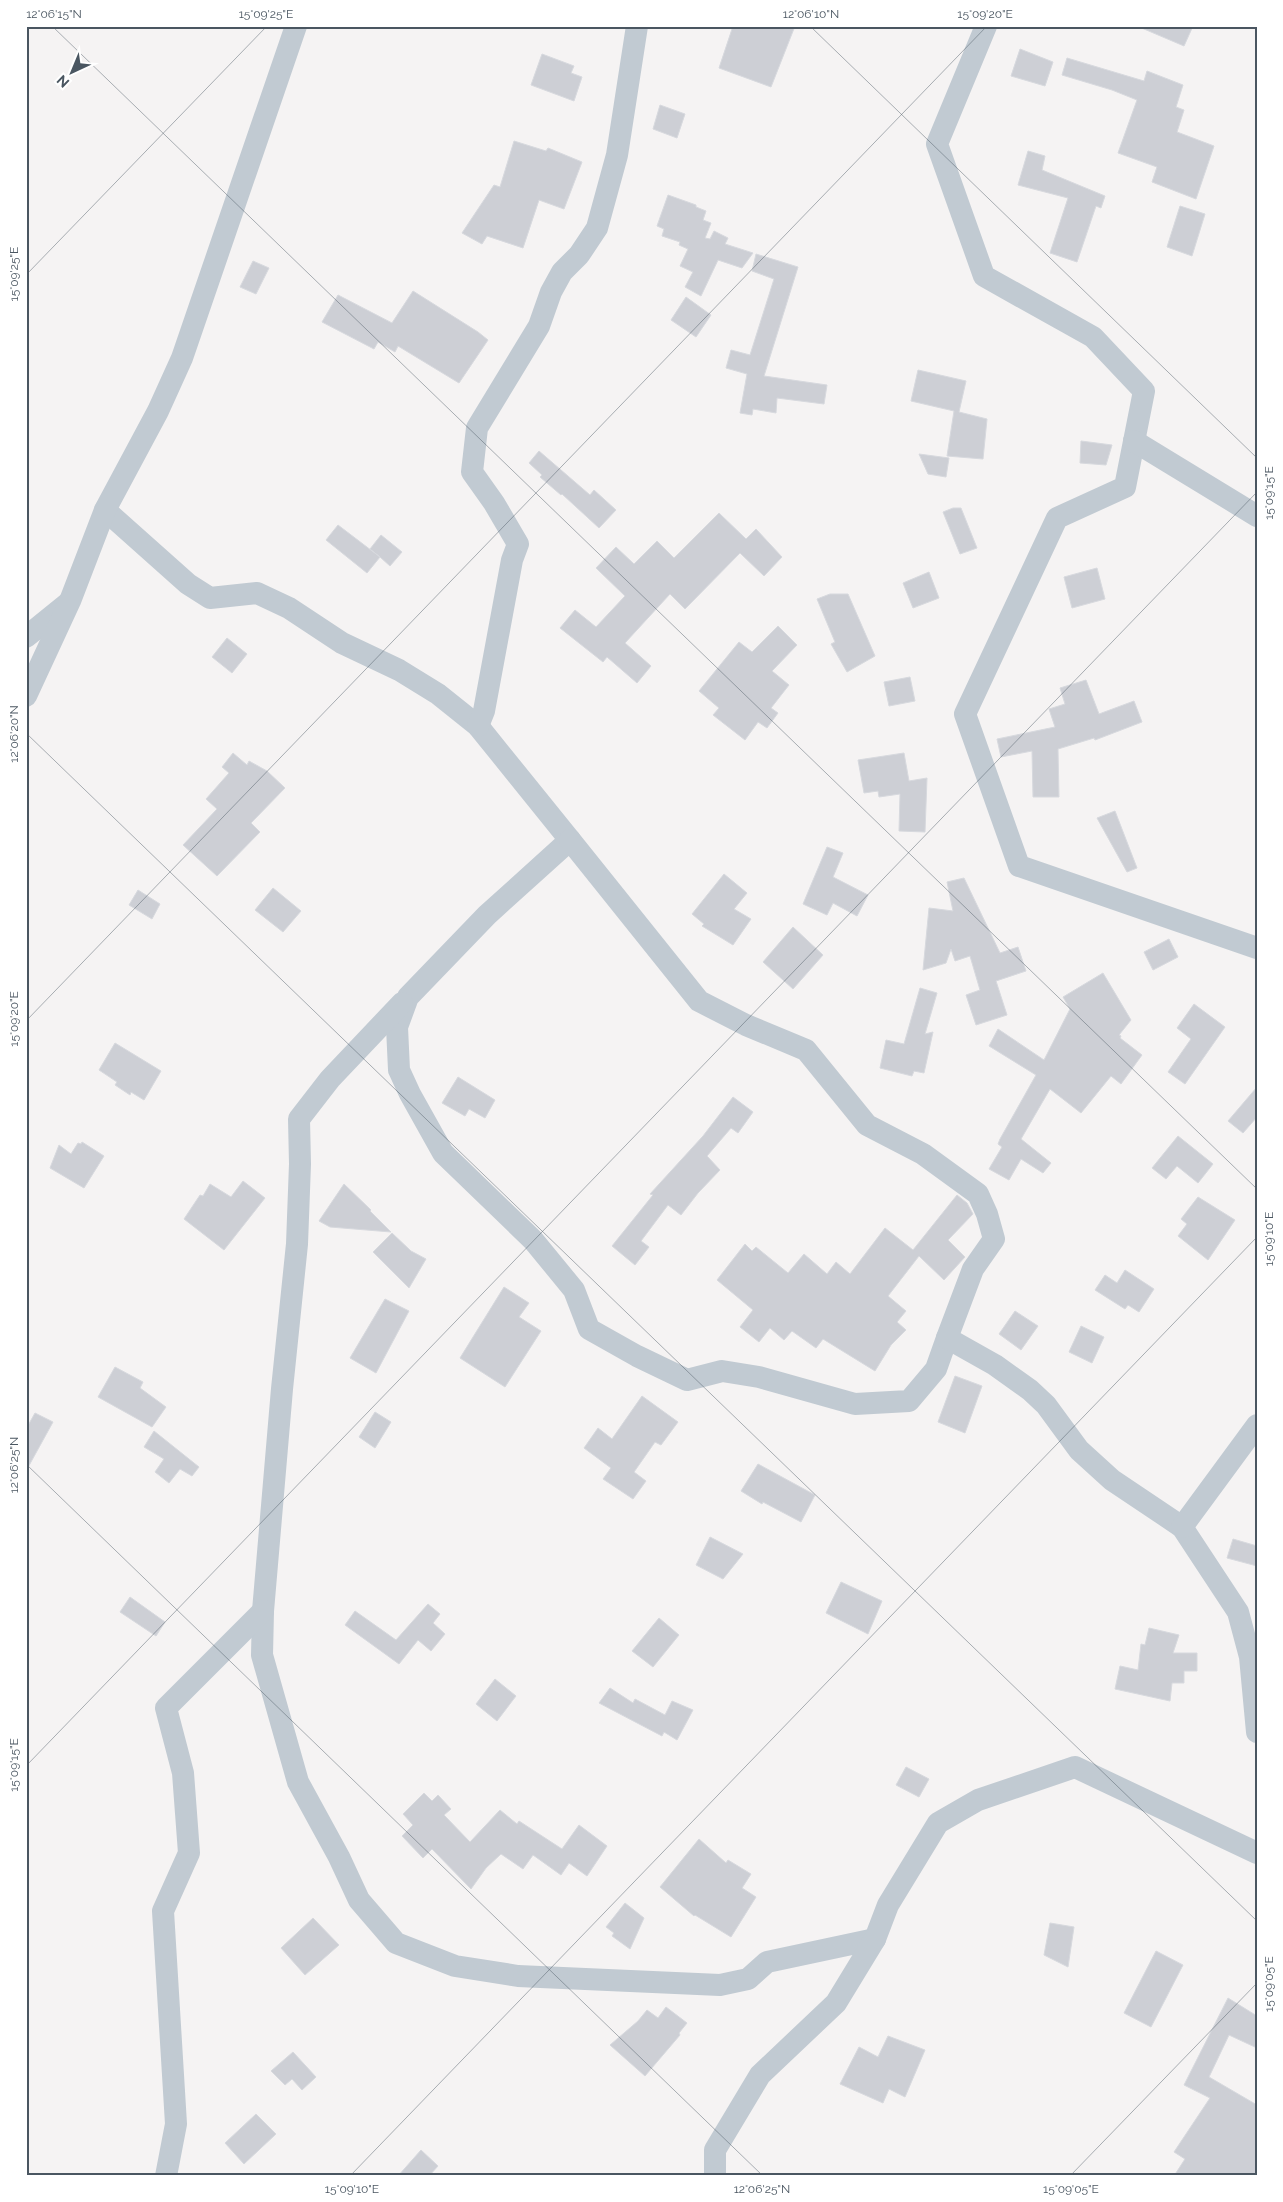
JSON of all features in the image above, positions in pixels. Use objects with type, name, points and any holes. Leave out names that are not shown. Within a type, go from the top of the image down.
[{"type":"street","points":[[26,696],[70,601],[106,510],[158,411],[182,358],[296,26]]},
{"type":"street","points":[[478,726],[484,711],[512,560],[518,544],[494,503],[472,472],[477,428],[539,326],[551,292],[562,272],[579,255],[597,228],[617,155],[637,26]]},
{"type":"street","points":[[986,26],[937,144],[984,276],[1093,338],[1144,392],[1125,487],[1057,518],[965,714],[1019,866],[1257,948]]},
{"type":"street","points":[[1134,441],[1257,516]]},
{"type":"street","points":[[106,510],[188,584],[210,598],[257,593],[289,608],[342,643],[399,670],[438,694],[478,726],[699,1001],[746,1025],[806,1050],[867,1125],[923,1154],[978,1194],[987,1214],[994,1239],[973,1269],[936,1369],[909,1401],[855,1404],[759,1377],[722,1371],[687,1380],[637,1356],[589,1329],[574,1290],[533,1240],[444,1153],[410,1094],[399,1070],[397,1027],[408,997]]},
{"type":"street","points":[[26,637],[70,601]]},
{"type":"street","points":[[570,840],[487,915],[330,1079],[299,1119],[300,1164],[297,1244],[282,1389],[263,1611],[262,1656],[298,1782],[339,1857],[358,1900],[396,1943],[455,1966],[518,1976],[720,1985],[748,1979],[767,1962],[875,1939]]},
{"type":"street","points":[[947,1338],[995,1365],[1030,1390],[1046,1405],[1079,1450],[1112,1480],[1182,1527],[1238,1612],[1250,1657],[1257,1732]]},
{"type":"street","points":[[1182,1527],[1257,1425]]},
{"type":"street","points":[[166,2176],[176,2124],[163,1911],[189,1853],[183,1773],[166,1708],[263,1611]]},
{"type":"street","points":[[715,2176],[715,2150],[760,2075],[836,2003],[875,1939],[888,1905],[938,1823],[978,1800],[1075,1767],[1257,1853]]},
{"type":"building","points":[[733,26],[795,26],[771,87],[719,68]]},
{"type":"building","points":[[1137,26],[1193,26],[1184,46]]},
{"type":"building","points":[[1020,49],[1053,62],[1045,86],[1011,76]]},
{"type":"building","points":[[542,54],[574,66],[571,73],[582,77],[574,101],[531,85]]},
{"type":"building","points":[[1067,58],[1144,81],[1147,71],[1183,85],[1176,107],[1184,110],[1177,132],[1214,146],[1196,199],[1152,182],[1157,167],[1118,153],[1137,100],[1112,90],[1062,75]]},
{"type":"building","points":[[660,105],[685,114],[677,138],[653,129]]},
{"type":"building","points":[[514,141],[546,151],[548,148],[582,162],[564,209],[539,200],[523,248],[487,236],[482,244],[462,233],[494,185],[500,187]]},
{"type":"building","points":[[1028,151],[1045,156],[1042,170],[1105,196],[1101,208],[1096,206],[1077,262],[1050,253],[1068,198],[1018,185]]},
{"type":"building","points":[[668,195],[696,205],[696,207],[706,211],[703,220],[711,223],[705,238],[710,239],[714,231],[728,238],[725,244],[753,253],[742,268],[718,260],[701,296],[685,287],[693,272],[680,266],[688,249],[679,245],[680,242],[662,236],[664,229],[657,226]]},
{"type":"building","points":[[1180,206],[1205,214],[1192,256],[1167,247]]},
{"type":"building","points":[[756,254],[798,267],[764,376],[827,385],[824,404],[777,398],[776,413],[753,409],[752,415],[740,413],[747,374],[726,368],[731,350],[750,355],[774,279],[752,271]]},
{"type":"building","points":[[253,261],[269,268],[256,294],[240,287]]},
{"type":"building","points":[[413,291],[488,340],[459,383],[398,346],[395,352],[378,342],[374,349],[322,322],[338,295],[392,323]]},
{"type":"building","points":[[686,297],[711,315],[696,337],[671,320]]},
{"type":"building","points":[[918,370],[966,381],[959,412],[987,419],[983,459],[947,456],[954,411],[911,401]]},
{"type":"building","points":[[1081,441],[1112,445],[1106,465],[1080,463]]},
{"type":"building","points":[[539,451],[590,495],[594,490],[616,510],[599,528],[562,494],[540,477],[542,475],[529,463]]},
{"type":"building","points":[[919,454],[949,458],[946,477],[928,474]]},
{"type":"building","points":[[953,508],[961,508],[977,548],[960,554],[943,512]]},
{"type":"building","points":[[719,513],[746,539],[756,529],[782,557],[764,576],[740,553],[685,609],[670,594],[625,643],[651,666],[637,683],[607,657],[603,662],[560,628],[575,610],[596,627],[625,596],[596,568],[616,547],[634,564],[657,541],[674,558]]},
{"type":"building","points":[[338,525],[380,557],[367,573],[326,540]]},
{"type":"building","points":[[381,535],[402,552],[390,566],[370,549]]},
{"type":"building","points":[[1097,568],[1105,599],[1072,608],[1064,577]]},
{"type":"building","points":[[929,572],[939,598],[913,608],[903,583]]},
{"type":"building","points":[[830,594],[848,594],[875,656],[847,672],[831,644],[835,642],[817,599]]},
{"type":"building","points":[[778,626],[797,645],[772,671],[789,685],[771,708],[778,713],[767,728],[758,722],[745,740],[713,715],[719,708],[699,691],[739,642],[752,652]]},
{"type":"building","points":[[227,638],[247,654],[232,673],[212,657]]},
{"type":"building","points":[[910,677],[915,701],[889,706],[884,682]]},
{"type":"building","points":[[1086,680],[1099,714],[1134,701],[1142,722],[1095,740],[1094,738],[1058,749],[1059,797],[1033,797],[1032,751],[1001,757],[997,739],[1055,727],[1049,709],[1065,704],[1060,688]]},
{"type":"building","points":[[233,753],[247,765],[249,761],[267,771],[285,788],[251,823],[260,832],[217,876],[183,845],[217,809],[206,799],[229,773],[222,767]]},
{"type":"building","points":[[904,753],[909,781],[927,778],[925,832],[899,831],[900,794],[879,797],[878,791],[864,793],[858,760]]},
{"type":"building","points":[[1115,811],[1137,868],[1127,872],[1097,818]]},
{"type":"building","points":[[827,847],[843,853],[833,877],[868,895],[857,916],[833,903],[827,915],[803,904]]},
{"type":"building","points":[[724,874],[747,893],[734,909],[751,919],[733,945],[702,926],[704,924],[692,914]]},
{"type":"building","points":[[964,878],[1000,953],[1018,947],[1026,971],[996,981],[1007,1015],[976,1025],[966,995],[980,990],[970,956],[955,961],[951,949],[946,963],[923,970],[929,908],[953,911],[947,882]]},
{"type":"building","points":[[273,888],[301,911],[283,932],[255,910]]},
{"type":"building","points":[[138,890],[160,904],[152,919],[129,905]]},
{"type":"building","points":[[793,927],[823,955],[793,989],[763,962]]},
{"type":"building","points":[[1169,939],[1178,957],[1153,970],[1144,952]]},
{"type":"building","points":[[1103,973],[1131,1020],[1119,1035],[1121,1036],[1120,1038],[1142,1055],[1121,1084],[1111,1076],[1081,1113],[1050,1089],[1021,1139],[1051,1163],[1043,1173],[1021,1159],[1009,1180],[989,1169],[1002,1147],[998,1144],[1000,1139],[1036,1075],[989,1046],[998,1029],[1044,1060],[1070,1009],[1063,997]]},
{"type":"building","points":[[920,988],[937,993],[925,1034],[933,1032],[924,1073],[914,1071],[912,1076],[880,1068],[886,1040],[904,1044]]},
{"type":"building","points":[[1194,1004],[1225,1027],[1185,1084],[1168,1072],[1191,1039],[1177,1028]]},
{"type":"building","points":[[115,1043],[161,1071],[144,1100],[131,1092],[130,1095],[115,1085],[117,1082],[99,1070]]},
{"type":"building","points":[[458,1077],[495,1100],[485,1118],[469,1109],[465,1116],[442,1103]]},
{"type":"building","points":[[1257,1087],[1257,1117],[1243,1133],[1228,1121]]},
{"type":"building","points":[[733,1097],[753,1112],[738,1133],[731,1128],[707,1156],[720,1170],[698,1193],[681,1215],[668,1205],[641,1241],[649,1247],[635,1265],[612,1246],[653,1195],[650,1194],[703,1136]]},
{"type":"building","points":[[1178,1136],[1213,1164],[1198,1183],[1177,1166],[1166,1179],[1152,1168]]},
{"type":"building","points":[[82,1142],[104,1156],[84,1188],[50,1168],[59,1145],[71,1154],[78,1143],[81,1144]]},
{"type":"building","points":[[243,1181],[265,1198],[224,1250],[184,1219],[200,1195],[203,1196],[210,1184],[231,1197]]},
{"type":"building","points":[[344,1184],[391,1232],[330,1227],[319,1221]]},
{"type":"building","points":[[957,1195],[967,1203],[973,1214],[948,1240],[965,1257],[944,1280],[919,1256],[888,1296],[906,1311],[897,1322],[906,1330],[891,1345],[875,1371],[823,1339],[816,1348],[792,1331],[784,1340],[770,1328],[759,1342],[740,1327],[753,1310],[717,1280],[745,1244],[752,1251],[756,1247],[788,1273],[804,1254],[827,1274],[836,1262],[850,1274],[885,1228],[913,1250]]},
{"type":"building","points":[[1198,1197],[1235,1220],[1208,1260],[1178,1236],[1187,1224],[1181,1219]]},
{"type":"building","points":[[392,1233],[411,1251],[426,1259],[409,1288],[373,1252]]},
{"type":"building","points":[[1125,1270],[1154,1289],[1139,1312],[1128,1305],[1125,1309],[1095,1290],[1105,1275],[1117,1283]]},
{"type":"building","points":[[504,1287],[529,1303],[519,1317],[541,1331],[505,1387],[460,1358]]},
{"type":"building","points":[[385,1299],[409,1311],[376,1373],[350,1358]]},
{"type":"building","points":[[1015,1311],[1038,1326],[1021,1350],[999,1334]]},
{"type":"building","points":[[1081,1326],[1104,1337],[1092,1363],[1069,1352]]},
{"type":"building","points":[[115,1367],[143,1382],[140,1388],[166,1407],[152,1427],[98,1397]]},
{"type":"building","points":[[955,1376],[982,1386],[965,1433],[938,1422]]},
{"type":"building","points":[[642,1396],[678,1422],[661,1445],[655,1442],[634,1472],[646,1481],[633,1499],[603,1479],[611,1468],[584,1448],[598,1428],[612,1439]]},
{"type":"building","points":[[375,1412],[391,1422],[375,1448],[359,1437]]},
{"type":"building","points":[[35,1413],[53,1422],[26,1471],[26,1429]]},
{"type":"building","points":[[154,1431],[199,1467],[192,1476],[180,1469],[169,1483],[155,1472],[164,1459],[144,1447]]},
{"type":"building","points":[[758,1464],[815,1495],[801,1522],[763,1502],[762,1504],[741,1491]]},
{"type":"building","points":[[710,1537],[743,1554],[723,1579],[696,1565]]},
{"type":"building","points":[[1233,1539],[1257,1546],[1257,1566],[1227,1558]]},
{"type":"building","points":[[841,1582],[882,1601],[868,1634],[826,1613]]},
{"type":"building","points":[[130,1597],[165,1622],[156,1636],[120,1612]]},
{"type":"building","points":[[428,1604],[440,1614],[433,1623],[445,1634],[431,1651],[418,1640],[399,1664],[345,1625],[355,1611],[396,1640]]},
{"type":"building","points":[[659,1618],[679,1635],[653,1667],[632,1651]]},
{"type":"building","points":[[1149,1628],[1179,1635],[1173,1653],[1197,1653],[1197,1671],[1184,1671],[1184,1683],[1172,1683],[1170,1701],[1115,1689],[1120,1666],[1138,1670],[1141,1644],[1145,1645]]},
{"type":"building","points":[[495,1679],[516,1696],[497,1721],[476,1704]]},
{"type":"building","points":[[610,1688],[633,1703],[635,1699],[665,1715],[672,1701],[693,1710],[677,1740],[664,1732],[662,1736],[599,1703]]},
{"type":"building","points":[[906,1767],[929,1779],[919,1797],[896,1785]]},
{"type":"building","points":[[424,1793],[432,1801],[438,1795],[451,1809],[444,1815],[470,1842],[500,1810],[517,1824],[519,1821],[562,1849],[579,1825],[607,1846],[587,1876],[569,1863],[561,1875],[533,1855],[523,1869],[501,1854],[486,1868],[471,1889],[432,1849],[423,1858],[402,1836],[413,1825],[403,1814]]},
{"type":"building","points":[[699,1839],[726,1863],[728,1860],[751,1874],[742,1888],[756,1897],[731,1937],[694,1916],[660,1887]]},
{"type":"building","points":[[625,1903],[644,1918],[630,1949],[612,1936],[614,1933],[606,1927]]},
{"type":"building","points":[[313,1918],[339,1945],[305,1975],[281,1948]]},
{"type":"building","points":[[1050,1923],[1074,1927],[1068,1967],[1044,1955]]},
{"type":"building","points":[[1156,1951],[1183,1965],[1151,2027],[1124,2013]]},
{"type":"building","points":[[1228,1998],[1257,2016],[1257,2048],[1229,2035],[1209,2077],[1257,2105],[1257,2176],[1174,2176],[1185,2159],[1174,2152],[1210,2098],[1184,2085]]},
{"type":"building","points":[[666,2007],[687,2023],[679,2033],[680,2035],[645,2076],[610,2045],[638,2021],[647,2010],[658,2018]]},
{"type":"building","points":[[888,2036],[925,2050],[905,2097],[889,2089],[883,2103],[840,2084],[859,2047],[878,2057]]},
{"type":"building","points":[[293,2052],[316,2077],[302,2090],[292,2079],[285,2085],[271,2071]]},
{"type":"building","points":[[256,2114],[276,2134],[244,2164],[225,2143]]},
{"type":"building","points":[[421,2150],[438,2166],[429,2176],[398,2176]]}]
